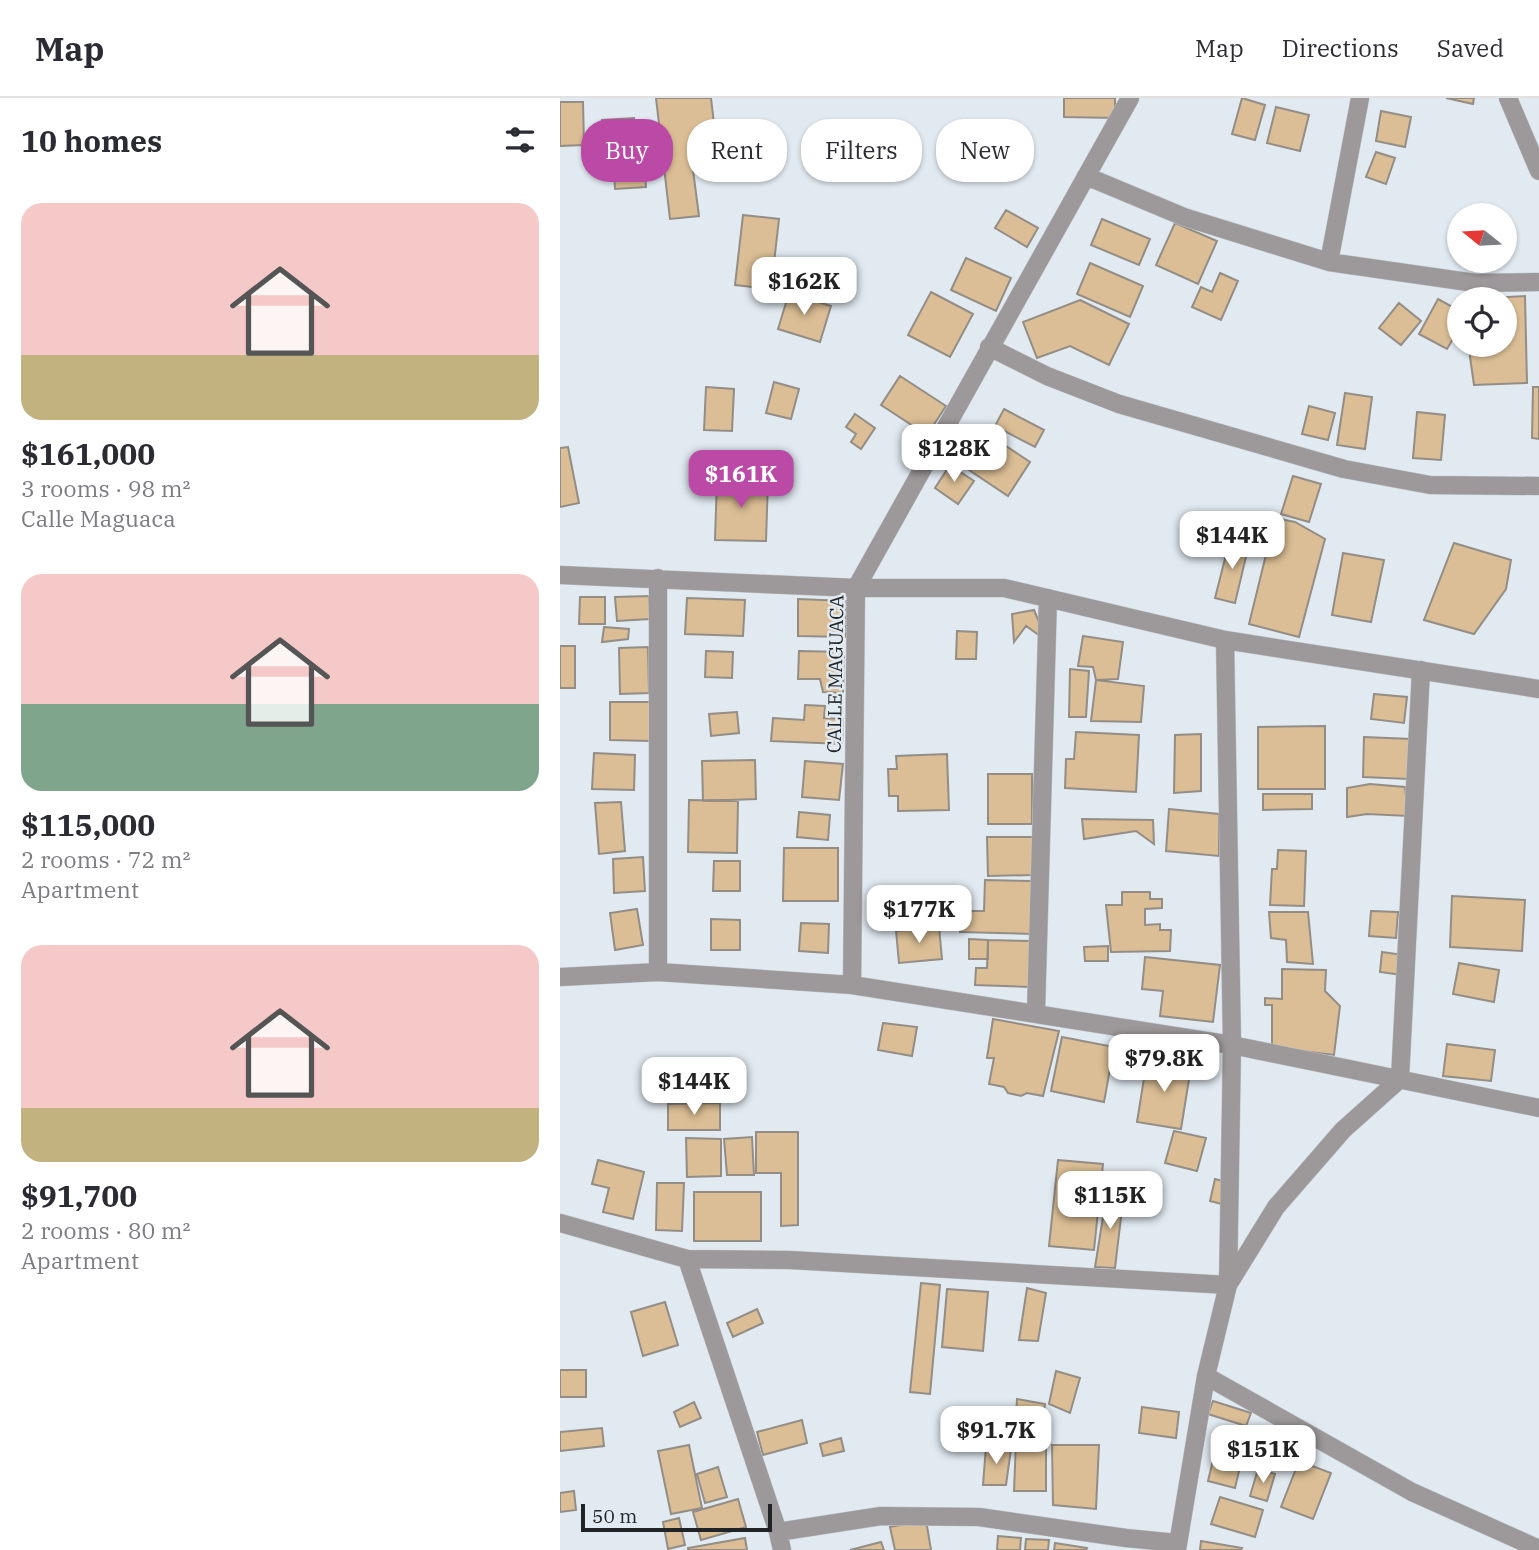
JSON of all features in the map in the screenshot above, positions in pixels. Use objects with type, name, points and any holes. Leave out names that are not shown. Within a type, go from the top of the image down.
[{"type":"street","name":"CALLE MAGUACA","points":[[852,985],[856,588],[1130,98]]},
{"type":"street","points":[[1329,262],[1357,98]]},
{"type":"street","points":[[1508,98],[1539,171]]},
{"type":"street","points":[[1086,176],[1184,217],[1329,262],[1475,283],[1539,282]]},
{"type":"street","points":[[989,348],[1047,376],[1119,404],[1344,469],[1430,485],[1539,486]]},
{"type":"street","points":[[560,575],[856,588],[1004,588],[1225,640],[1539,689]]},
{"type":"street","points":[[658,578],[658,972]]},
{"type":"street","points":[[1036,1013],[1048,598]]},
{"type":"street","points":[[778,1532],[881,1516],[979,1517],[1177,1546],[1206,1376],[1228,1285],[1233,1045],[1225,640]]},
{"type":"street","points":[[1228,1285],[1276,1207],[1343,1130],[1399,1079],[1421,670]]},
{"type":"street","points":[[560,977],[658,972],[852,985],[1233,1045],[1539,1108]]},
{"type":"street","points":[[560,1223],[687,1259],[845,1263],[1228,1285]]},
{"type":"street","points":[[687,1259],[782,1550]]},
{"type":"street","points":[[1206,1376],[1412,1492],[1539,1549]]},
{"type":"building","points":[[656,98],[711,98],[713,119],[687,119],[687,182],[695,182],[699,216],[670,219],[666,182],[673,182],[673,119],[658,119]]},
{"type":"building","points":[[1064,98],[1115,98],[1115,118],[1064,117]]},
{"type":"building","points":[[1242,98],[1265,105],[1255,140],[1232,134]]},
{"type":"building","points":[[1446,98],[1474,98],[1473,104]]},
{"type":"building","points":[[560,102],[583,102],[581,145],[560,146]]},
{"type":"building","points":[[1276,107],[1309,115],[1300,151],[1267,143]]},
{"type":"building","points":[[1381,111],[1411,117],[1405,147],[1376,141]]},
{"type":"building","points":[[1376,152],[1395,158],[1386,184],[1366,177]]},
{"type":"building","points":[[615,182],[646,182],[646,187],[615,189]]},
{"type":"building","points":[[1006,210],[1038,228],[1027,247],[995,228]]},
{"type":"building","points":[[743,215],[779,219],[771,289],[735,285]]},
{"type":"building","points":[[1102,219],[1150,239],[1139,265],[1091,245]]},
{"type":"building","points":[[1175,223],[1217,241],[1198,284],[1156,265]]},
{"type":"building","points":[[966,258],[1011,278],[996,311],[951,290]]},
{"type":"building","points":[[1090,263],[1143,286],[1130,317],[1077,294]]},
{"type":"building","points":[[1220,273],[1238,281],[1221,320],[1192,307],[1201,287],[1212,292]]},
{"type":"building","points":[[931,292],[973,314],[950,357],[908,335]]},
{"type":"building","points":[[789,293],[831,306],[820,342],[778,329]]},
{"type":"building","points":[[1517,296],[1525,296],[1527,383],[1474,385],[1470,357],[1517,357]]},
{"type":"building","points":[[1438,299],[1447,304],[1447,349],[1419,334]]},
{"type":"building","points":[[1080,300],[1129,324],[1109,365],[1070,346],[1037,358],[1023,322]]},
{"type":"building","points":[[1399,303],[1421,321],[1401,345],[1379,328]]},
{"type":"building","points":[[900,376],[946,406],[927,435],[881,405]]},
{"type":"building","points":[[774,382],[799,389],[791,419],[766,413]]},
{"type":"building","points":[[706,387],[734,389],[732,431],[704,430]]},
{"type":"building","points":[[1533,387],[1539,387],[1539,439],[1532,438]]},
{"type":"building","points":[[1345,393],[1372,397],[1365,449],[1337,445]]},
{"type":"building","points":[[1309,406],[1335,413],[1328,440],[1302,434]]},
{"type":"building","points":[[1004,409],[1044,430],[1035,447],[995,426]]},
{"type":"building","points":[[1417,412],[1445,415],[1441,460],[1413,458]]},
{"type":"building","points":[[855,414],[875,428],[861,449],[851,442],[856,434],[846,427]]},
{"type":"building","points":[[976,426],[1030,462],[1008,496],[966,468],[977,452],[964,444]]},
{"type":"building","points":[[568,447],[579,503],[560,507],[560,448]]},
{"type":"building","points":[[950,465],[974,481],[958,504],[935,488]]},
{"type":"building","points":[[1293,476],[1321,484],[1309,522],[1281,514]]},
{"type":"building","points":[[717,479],[768,481],[766,541],[715,540]]},
{"type":"building","points":[[1275,518],[1295,522],[1325,539],[1299,637],[1249,624]]},
{"type":"building","points":[[1230,539],[1249,544],[1235,603],[1215,598]]},
{"type":"building","points":[[1454,543],[1511,560],[1506,589],[1474,634],[1424,620]]},
{"type":"building","points":[[1343,553],[1384,560],[1371,622],[1332,615]]},
{"type":"building","points":[[649,596],[650,619],[617,621],[615,597]]},
{"type":"building","points":[[580,597],[605,597],[605,624],[579,624]]},
{"type":"building","points":[[687,598],[745,600],[743,636],[685,634]]},
{"type":"building","points":[[798,599],[846,601],[846,637],[798,636]]},
{"type":"building","points":[[1034,610],[1047,641],[1026,626],[1014,642],[1012,614]]},
{"type":"building","points":[[604,627],[629,629],[628,639],[602,642]]},
{"type":"building","points":[[957,631],[977,632],[976,659],[956,659]]},
{"type":"building","points":[[1083,636],[1123,642],[1118,679],[1096,680],[1093,667],[1078,666]]},
{"type":"building","points":[[560,646],[575,646],[575,688],[560,688]]},
{"type":"building","points":[[648,647],[649,693],[620,694],[619,648]]},
{"type":"building","points":[[706,651],[733,652],[732,678],[705,677]]},
{"type":"building","points":[[799,651],[844,652],[843,693],[823,692],[820,679],[798,679]]},
{"type":"building","points":[[1070,669],[1089,671],[1086,717],[1069,717]]},
{"type":"building","points":[[1096,680],[1144,686],[1141,722],[1091,721]]},
{"type":"building","points":[[1374,694],[1407,697],[1404,723],[1371,719]]},
{"type":"building","points":[[610,702],[651,702],[650,741],[610,740]]},
{"type":"building","points":[[805,705],[825,706],[824,718],[843,719],[842,744],[771,741],[773,718],[804,720]]},
{"type":"building","points":[[737,712],[739,733],[711,736],[709,714]]},
{"type":"building","points":[[1325,726],[1325,789],[1258,789],[1258,727]]},
{"type":"building","points":[[1076,732],[1139,735],[1136,792],[1065,788],[1066,759],[1074,759]]},
{"type":"building","points":[[1201,734],[1201,791],[1174,793],[1175,735]]},
{"type":"building","points":[[1364,737],[1411,739],[1409,779],[1363,777]]},
{"type":"building","points":[[594,753],[635,755],[634,790],[592,789]]},
{"type":"building","points":[[947,754],[949,810],[898,811],[898,796],[889,796],[888,769],[897,769],[896,756]]},
{"type":"building","points":[[755,760],[756,799],[703,801],[702,761]]},
{"type":"building","points":[[805,761],[843,764],[839,800],[802,797]]},
{"type":"building","points":[[988,774],[1032,774],[1032,824],[988,824]]},
{"type":"building","points":[[1370,784],[1405,787],[1408,816],[1367,814],[1347,817],[1347,788]]},
{"type":"building","points":[[1263,794],[1312,794],[1312,809],[1263,810]]},
{"type":"building","points":[[689,800],[738,801],[737,853],[688,852]]},
{"type":"building","points":[[621,802],[625,851],[599,854],[595,803]]},
{"type":"building","points":[[1169,809],[1219,814],[1219,856],[1166,851]]},
{"type":"building","points":[[799,812],[830,815],[828,840],[797,837]]},
{"type":"building","points":[[1082,819],[1153,820],[1154,844],[1136,831],[1084,839]]},
{"type":"building","points":[[987,837],[1033,837],[1033,875],[988,876]]},
{"type":"building","points":[[784,848],[838,848],[838,901],[783,901]]},
{"type":"building","points":[[1278,850],[1306,851],[1304,906],[1270,905],[1272,869],[1277,869]]},
{"type":"building","points":[[643,857],[645,891],[614,893],[613,859]]},
{"type":"building","points":[[714,861],[740,861],[740,891],[713,891]]},
{"type":"building","points":[[985,880],[1033,881],[1032,934],[960,932],[961,911],[984,911]]},
{"type":"building","points":[[1122,892],[1150,892],[1150,899],[1162,899],[1162,908],[1145,909],[1145,925],[1160,924],[1160,930],[1171,930],[1170,951],[1111,952],[1106,905],[1122,905]]},
{"type":"building","points":[[1452,896],[1525,900],[1522,951],[1450,947]]},
{"type":"building","points":[[897,902],[922,902],[921,918],[897,918]]},
{"type":"building","points":[[637,909],[643,945],[615,950],[610,913]]},
{"type":"building","points":[[1371,911],[1398,912],[1396,938],[1369,936]]},
{"type":"building","points":[[1269,912],[1308,912],[1313,964],[1287,962],[1286,940],[1271,938]]},
{"type":"building","points":[[711,919],[740,920],[740,950],[711,950]]},
{"type":"building","points":[[801,923],[829,924],[828,953],[799,951]]},
{"type":"building","points":[[939,927],[942,959],[899,963],[896,931]]},
{"type":"building","points":[[969,939],[988,940],[988,959],[969,959]]},
{"type":"building","points":[[988,940],[1032,941],[1030,987],[975,985],[976,968],[987,968]]},
{"type":"building","points":[[1108,946],[1108,961],[1085,961],[1084,947]]},
{"type":"building","points":[[1382,952],[1404,955],[1402,975],[1380,972]]},
{"type":"building","points":[[1145,957],[1220,965],[1213,1022],[1160,1016],[1163,991],[1142,989]]},
{"type":"building","points":[[1459,963],[1499,970],[1494,1002],[1453,994]]},
{"type":"building","points":[[1282,969],[1326,970],[1325,991],[1340,1006],[1334,1055],[1272,1045],[1272,1005],[1265,1005],[1265,998],[1282,999]]},
{"type":"building","points":[[993,1019],[1059,1031],[1043,1096],[1027,1093],[1021,1096],[1008,1093],[1004,1087],[989,1084],[994,1058],[987,1058]]},
{"type":"building","points":[[883,1023],[917,1027],[912,1056],[878,1050]]},
{"type":"building","points":[[1062,1037],[1114,1047],[1104,1102],[1051,1091]]},
{"type":"building","points":[[1447,1044],[1495,1050],[1491,1081],[1443,1076]]},
{"type":"building","points":[[1147,1060],[1191,1067],[1181,1129],[1137,1122]]},
{"type":"building","points":[[720,1103],[720,1130],[668,1130],[668,1104]]},
{"type":"building","points":[[1174,1131],[1206,1138],[1197,1171],[1165,1163]]},
{"type":"building","points":[[756,1132],[798,1132],[798,1225],[781,1226],[781,1173],[756,1173]]},
{"type":"building","points":[[752,1137],[754,1175],[727,1175],[724,1139]]},
{"type":"building","points":[[686,1138],[721,1139],[721,1176],[687,1177]]},
{"type":"building","points":[[598,1160],[644,1172],[633,1219],[603,1212],[609,1188],[592,1184]]},
{"type":"building","points":[[1058,1160],[1103,1164],[1094,1250],[1049,1246]]},
{"type":"building","points":[[1215,1179],[1238,1185],[1233,1207],[1210,1201]]},
{"type":"building","points":[[657,1183],[684,1183],[682,1231],[656,1230]]},
{"type":"building","points":[[694,1192],[761,1192],[761,1241],[694,1241]]},
{"type":"building","points":[[1107,1192],[1124,1192],[1115,1268],[1095,1267]]},
{"type":"building","points":[[921,1283],[940,1285],[930,1394],[910,1392]]},
{"type":"building","points":[[1027,1288],[1046,1293],[1038,1341],[1019,1340]]},
{"type":"building","points":[[947,1289],[988,1292],[983,1351],[942,1347]]},
{"type":"building","points":[[665,1302],[678,1345],[643,1356],[631,1312]]},
{"type":"building","points":[[757,1309],[763,1323],[733,1337],[727,1323]]},
{"type":"building","points":[[560,1370],[586,1370],[586,1397],[560,1397]]},
{"type":"building","points":[[1056,1371],[1080,1378],[1070,1413],[1049,1404]]},
{"type":"building","points":[[1017,1399],[1045,1404],[1041,1433],[1015,1430]]},
{"type":"building","points":[[1213,1401],[1251,1413],[1246,1426],[1208,1414]]},
{"type":"building","points":[[694,1402],[701,1418],[680,1427],[674,1412]]},
{"type":"building","points":[[1142,1407],[1179,1412],[1176,1438],[1139,1433]]},
{"type":"building","points":[[802,1420],[807,1443],[763,1455],[757,1432]]},
{"type":"building","points":[[602,1428],[604,1446],[560,1451],[560,1432]]},
{"type":"building","points":[[841,1438],[844,1451],[823,1456],[820,1444]]},
{"type":"building","points":[[1016,1441],[1046,1448],[1046,1491],[1014,1491]]},
{"type":"building","points":[[689,1445],[702,1508],[671,1514],[658,1451]]},
{"type":"building","points":[[1052,1445],[1099,1445],[1096,1509],[1053,1505]]},
{"type":"building","points":[[986,1446],[1011,1449],[1006,1485],[983,1485]]},
{"type":"building","points":[[1213,1460],[1240,1467],[1235,1488],[1208,1481]]},
{"type":"building","points":[[1299,1461],[1331,1473],[1313,1519],[1281,1507]]},
{"type":"building","points":[[718,1467],[727,1497],[705,1503],[697,1474]]},
{"type":"building","points":[[1258,1469],[1275,1474],[1267,1501],[1250,1496]]},
{"type":"building","points":[[574,1491],[576,1510],[560,1512],[560,1493]]},
{"type":"building","points":[[1220,1497],[1263,1510],[1255,1537],[1211,1524]]},
{"type":"building","points":[[738,1499],[746,1527],[701,1540],[693,1512]]},
{"type":"building","points":[[679,1518],[685,1545],[668,1549],[663,1522]]},
{"type":"building","points":[[926,1520],[931,1550],[895,1550],[890,1527]]},
{"type":"building","points":[[998,1536],[1021,1538],[1020,1550],[997,1550]]},
{"type":"building","points":[[745,1538],[747,1550],[688,1550],[688,1548]]},
{"type":"building","points":[[1026,1539],[1049,1540],[1048,1550],[1025,1550]]},
{"type":"building","points":[[1201,1541],[1242,1548],[1200,1550]]},
{"type":"building","points":[[881,1542],[884,1550],[850,1550]]},
{"type":"building","points":[[1055,1543],[1087,1548],[1054,1550]]}]
